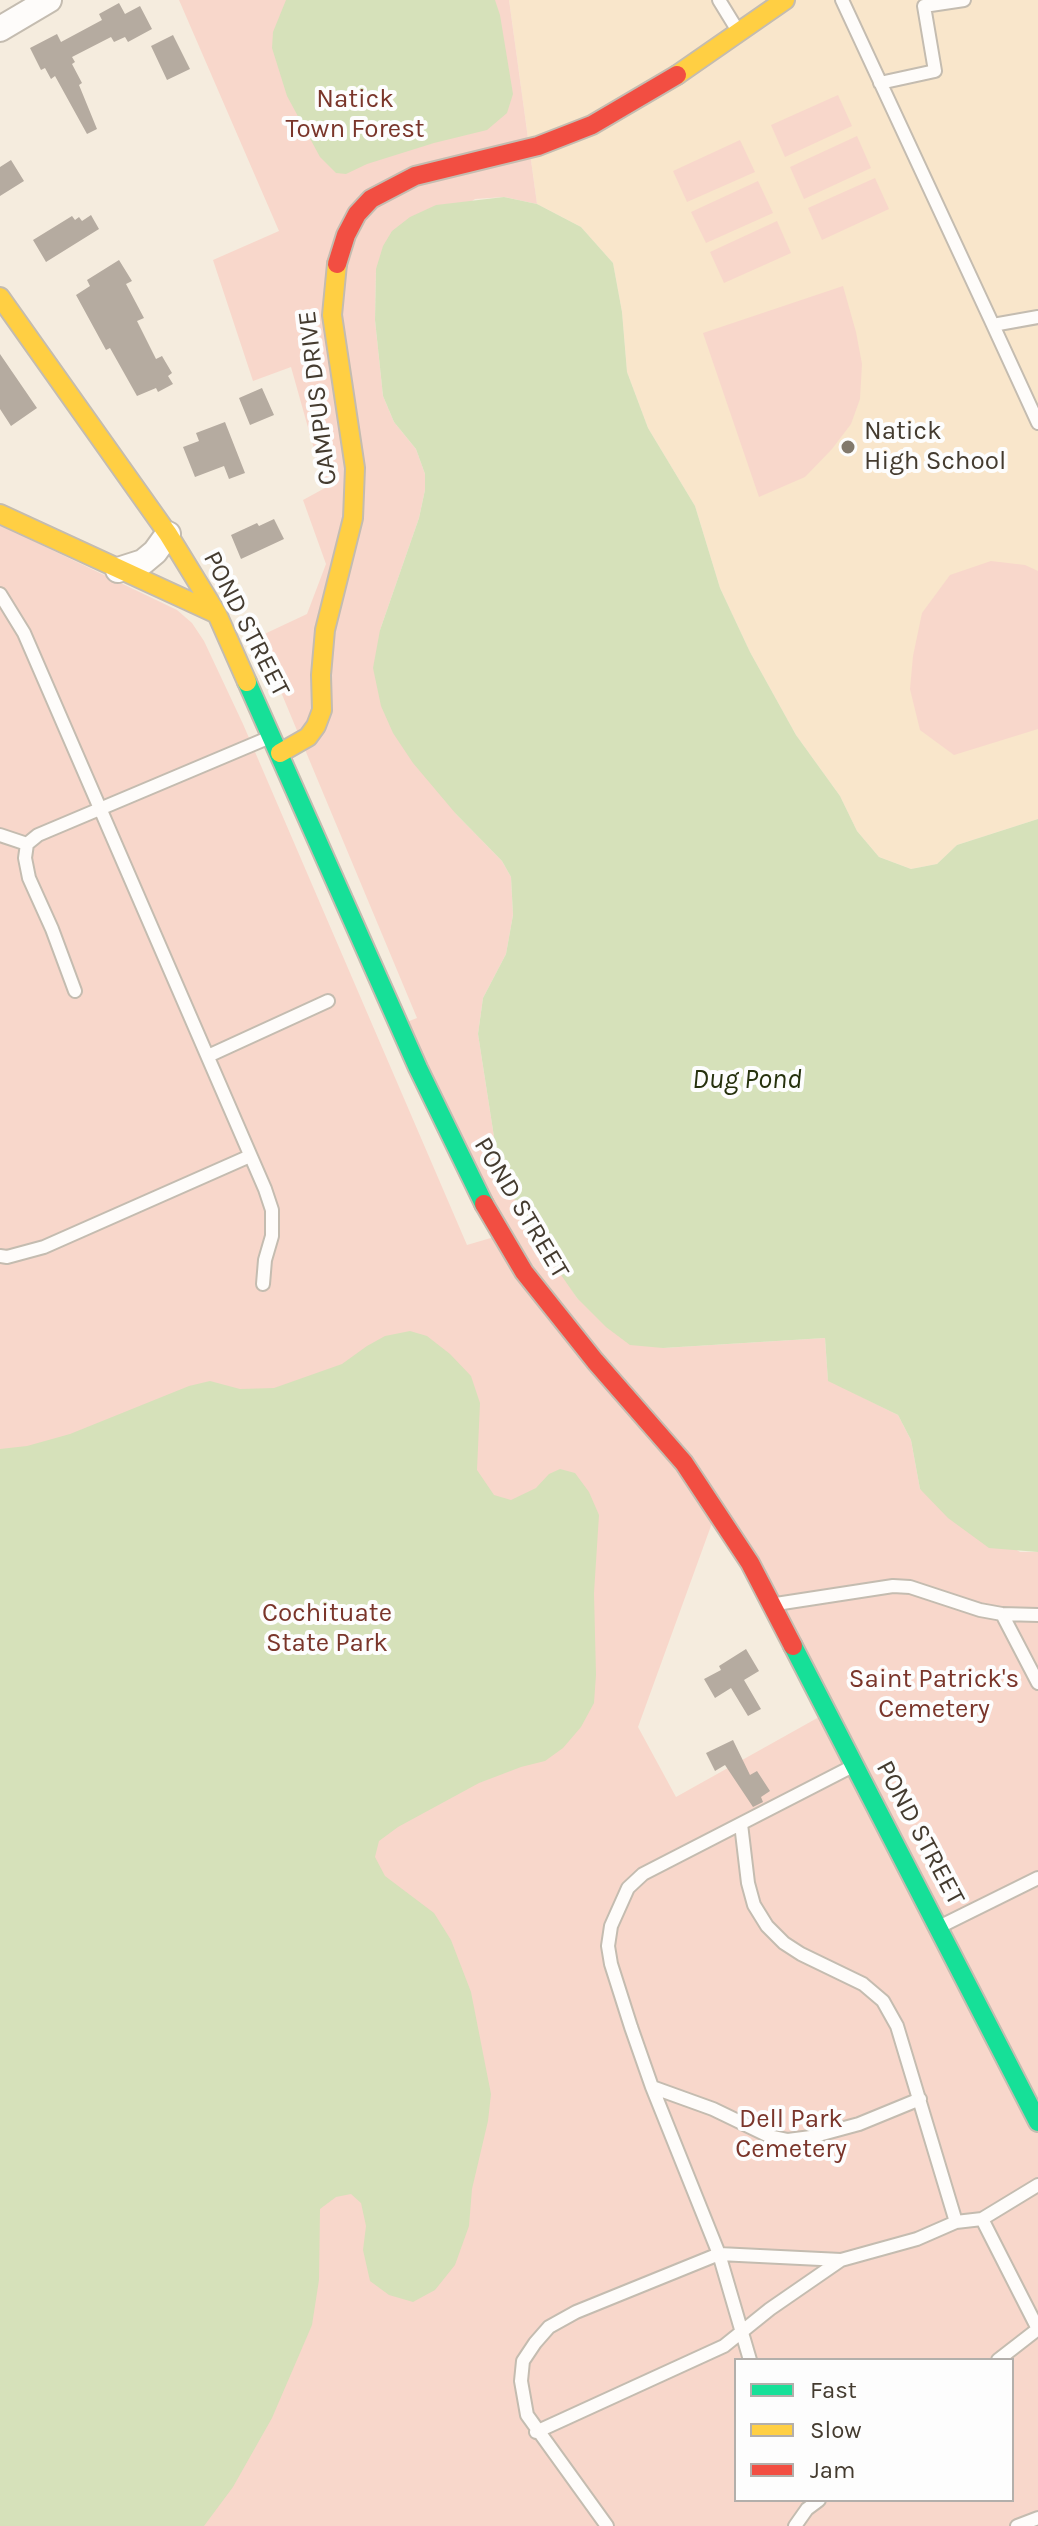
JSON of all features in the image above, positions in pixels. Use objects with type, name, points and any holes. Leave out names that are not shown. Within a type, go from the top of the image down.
[{"type":"street","points":[[0,29],[49,0]]},
{"type":"street","name":"CAMPUS DRIVE","points":[[276,744],[308,737],[322,710],[321,665],[325,630],[353,518],[355,468],[334,340],[332,300],[338,258],[357,214],[371,199],[415,176],[538,146],[592,125],[696,64],[785,0]]},
{"type":"street","name":"POND STREET","points":[[0,297],[168,534],[217,614],[418,1068],[476,1191],[524,1272],[595,1361],[684,1463],[750,1563],[1038,2122]]},
{"type":"street","points":[[0,514],[217,614]]},
{"type":"street","points":[[118,570],[143,562],[168,534]]},
{"type":"lane","points":[[719,0],[739,34]]},
{"type":"lane","points":[[842,0],[1038,423]]},
{"type":"lane","points":[[880,83],[935,71],[924,6],[964,0]]},
{"type":"lane","points":[[993,325],[1038,317]]},
{"type":"lane","points":[[0,594],[24,633],[272,1210],[272,1236],[265,1260],[263,1284]]},
{"type":"lane","points":[[75,991],[29,878],[25,858],[27,844],[38,835],[100,809],[276,744]]},
{"type":"lane","points":[[0,835],[27,844]]},
{"type":"lane","points":[[208,1056],[328,1001]]},
{"type":"lane","points":[[0,1256],[44,1247],[250,1156]]},
{"type":"lane","points":[[773,1604],[893,1586],[910,1587],[980,1610],[1038,1615]]},
{"type":"lane","points":[[1002,1614],[1038,1683]]},
{"type":"lane","points":[[749,2358],[719,2254],[652,2087],[611,1964],[608,1946],[611,1926],[628,1888],[643,1874],[855,1765]]},
{"type":"lane","points":[[741,1824],[748,1883],[754,1905],[767,1926],[784,1943],[863,1984],[883,2001],[897,2026],[956,2222]]},
{"type":"lane","points":[[939,1927],[1038,1878]]},
{"type":"lane","points":[[652,2087],[724,2114],[769,2136],[788,2140],[859,2124],[920,2099]]},
{"type":"lane","points":[[607,2526],[536,2432],[527,2415],[522,2397],[523,2361],[549,2327],[576,2312],[719,2254],[841,2260],[917,2239],[956,2222],[982,2219],[1038,2185]]},
{"type":"lane","points":[[982,2219],[1038,2329],[1001,2358]]},
{"type":"lane","points":[[536,2432],[724,2346],[841,2260]]},
{"type":"lane","points":[[795,2526],[805,2505]]},
{"type":"lane","points":[[1017,2526],[1038,2518]]},
{"type":"shaded area","name":"Natick High School","points":[[509,0],[1038,0],[1038,819],[957,845],[937,864],[911,869],[879,857],[857,831],[840,796],[796,735],[750,652],[720,588],[695,506],[648,428],[627,372],[622,312],[613,263],[581,227],[537,204]]},
{"type":"green space","points":[[179,0],[509,0],[537,204],[504,197],[475,199],[376,269],[375,320],[383,396],[394,422],[416,449],[425,474],[419,518],[380,630],[456,814],[502,861],[511,877],[513,915],[506,954],[483,998],[478,1034],[497,1156],[510,1187],[577,1298],[663,1348],[825,1338],[828,1380],[898,1415],[911,1440],[920,1489],[1020,1552],[1038,1552],[1038,2526],[0,2526],[0,525],[177,610],[192,623],[204,641],[243,724],[467,1245],[501,1235],[399,1025],[417,1018],[258,637],[307,614],[326,564],[303,500],[325,488],[291,367],[253,381],[213,260],[279,231]],"holes":[[[716,1512],[828,1712],[676,1797],[638,1727]]]},
{"type":"green space","points":[[838,95],[852,126],[785,157],[771,125]]},
{"type":"green space","points":[[857,136],[871,168],[804,199],[790,167]]},
{"type":"green space","points":[[740,140],[755,172],[687,202],[673,171]]},
{"type":"green space","points":[[875,178],[889,209],[822,240],[808,208]]},
{"type":"green space","points":[[758,181],[773,213],[706,243],[691,212]]},
{"type":"green space","points":[[777,221],[791,253],[724,283],[710,252]]},
{"type":"green space","points":[[843,286],[862,364],[860,399],[851,424],[805,477],[759,497],[703,333]]},
{"type":"green space","points":[[991,561],[1025,565],[1038,571],[1038,729],[954,755],[920,730],[910,689],[913,656],[922,613],[950,575]]},
{"type":"water","points":[[286,0],[495,0],[513,94],[507,113],[487,130],[434,143],[367,164],[346,174],[336,173],[320,157],[287,96],[272,48],[273,32]]},
{"type":"water","name":"Dug Pond","points":[[504,197],[537,204],[581,227],[613,263],[622,312],[627,372],[648,428],[695,506],[720,588],[750,652],[796,735],[840,796],[857,831],[879,857],[911,869],[937,864],[957,845],[1038,819],[1038,1552],[989,1548],[948,1518],[920,1489],[911,1440],[898,1415],[828,1381],[825,1338],[663,1348],[630,1345],[606,1327],[577,1298],[523,1220],[497,1156],[478,1034],[483,998],[506,954],[513,915],[511,877],[502,861],[456,814],[413,763],[393,733],[381,706],[373,668],[380,630],[419,518],[425,474],[416,449],[394,422],[383,396],[375,320],[376,269],[383,246],[392,231],[410,217],[436,205]]},
{"type":"water","name":"Cochituate State Park","points":[[410,1331],[427,1336],[471,1376],[480,1403],[477,1470],[494,1495],[511,1500],[536,1488],[549,1474],[560,1469],[575,1473],[589,1492],[599,1515],[594,1593],[594,1703],[581,1727],[563,1748],[545,1761],[479,1783],[398,1827],[379,1841],[375,1857],[385,1876],[434,1913],[451,1940],[471,1992],[491,2094],[472,2189],[469,2226],[455,2265],[435,2290],[413,2302],[389,2295],[370,2281],[363,2250],[366,2226],[361,2203],[351,2194],[336,2197],[320,2209],[319,2280],[312,2325],[272,2418],[233,2487],[204,2526],[0,2526],[0,1449],[27,1446],[70,1434],[189,1386],[210,1381],[240,1389],[274,1388],[342,1364],[385,1336]]},
{"type":"building","points":[[119,3],[125,14],[140,6],[152,29],[128,42],[125,37],[114,42],[111,37],[72,57],[75,62],[72,64],[82,83],[79,85],[97,129],[87,134],[55,76],[51,79],[45,68],[41,70],[30,48],[57,34],[61,42],[102,20],[99,14]]},
{"type":"building","points":[[173,35],[190,69],[167,80],[151,46]]},
{"type":"building","points":[[11,160],[24,181],[0,196],[0,167]]},
{"type":"building","points":[[91,215],[99,229],[46,262],[33,240],[72,216],[82,221]]},
{"type":"building","points":[[119,260],[132,281],[126,284],[144,318],[137,321],[156,359],[162,356],[172,373],[168,376],[173,384],[158,392],[156,388],[137,396],[110,348],[106,350],[76,295],[90,286],[87,280]]},
{"type":"building","points":[[0,354],[37,408],[11,426],[0,409]]},
{"type":"building","points":[[262,388],[274,415],[250,425],[239,398]]},
{"type":"building","points":[[225,422],[245,473],[229,479],[224,466],[195,477],[183,447],[199,441],[196,433]]},
{"type":"building","points":[[274,519],[284,539],[241,559],[231,535]]},
{"type":"building","points":[[746,1649],[759,1671],[744,1680],[761,1709],[748,1716],[731,1688],[715,1698],[704,1679],[721,1670],[719,1666]]},
{"type":"building","points":[[733,1740],[750,1775],[757,1771],[770,1791],[761,1797],[763,1802],[753,1807],[725,1765],[715,1771],[706,1753]]},
{"type":"traffic: fast","points":[[247,682],[418,1068],[484,1204]]},
{"type":"traffic: fast","points":[[793,1646],[1038,2122]]},
{"type":"traffic: slow","points":[[677,75],[785,0]]},
{"type":"traffic: slow","points":[[280,753],[308,737],[322,710],[325,630],[353,518],[355,468],[332,315],[337,264]]},
{"type":"traffic: slow","points":[[0,297],[168,534],[217,614],[247,682]]},
{"type":"traffic: slow","points":[[0,514],[217,614]]},
{"type":"traffic: jam","points":[[337,264],[346,235],[357,214],[371,199],[415,176],[538,146],[592,125],[677,75]]},
{"type":"traffic: jam","points":[[484,1204],[524,1272],[595,1361],[684,1463],[750,1563],[793,1646]]},
{"type":"place","name":"Natick High School","points":[[848,447]]},
{"type":"park label","name":"Natick Town Forest","points":[[355,115]]},
{"type":"park label","name":"Saint Patrick's Cemetery","points":[[934,1695]]},
{"type":"park label","name":"Dell Park Cemetery","points":[[791,2135]]}]
